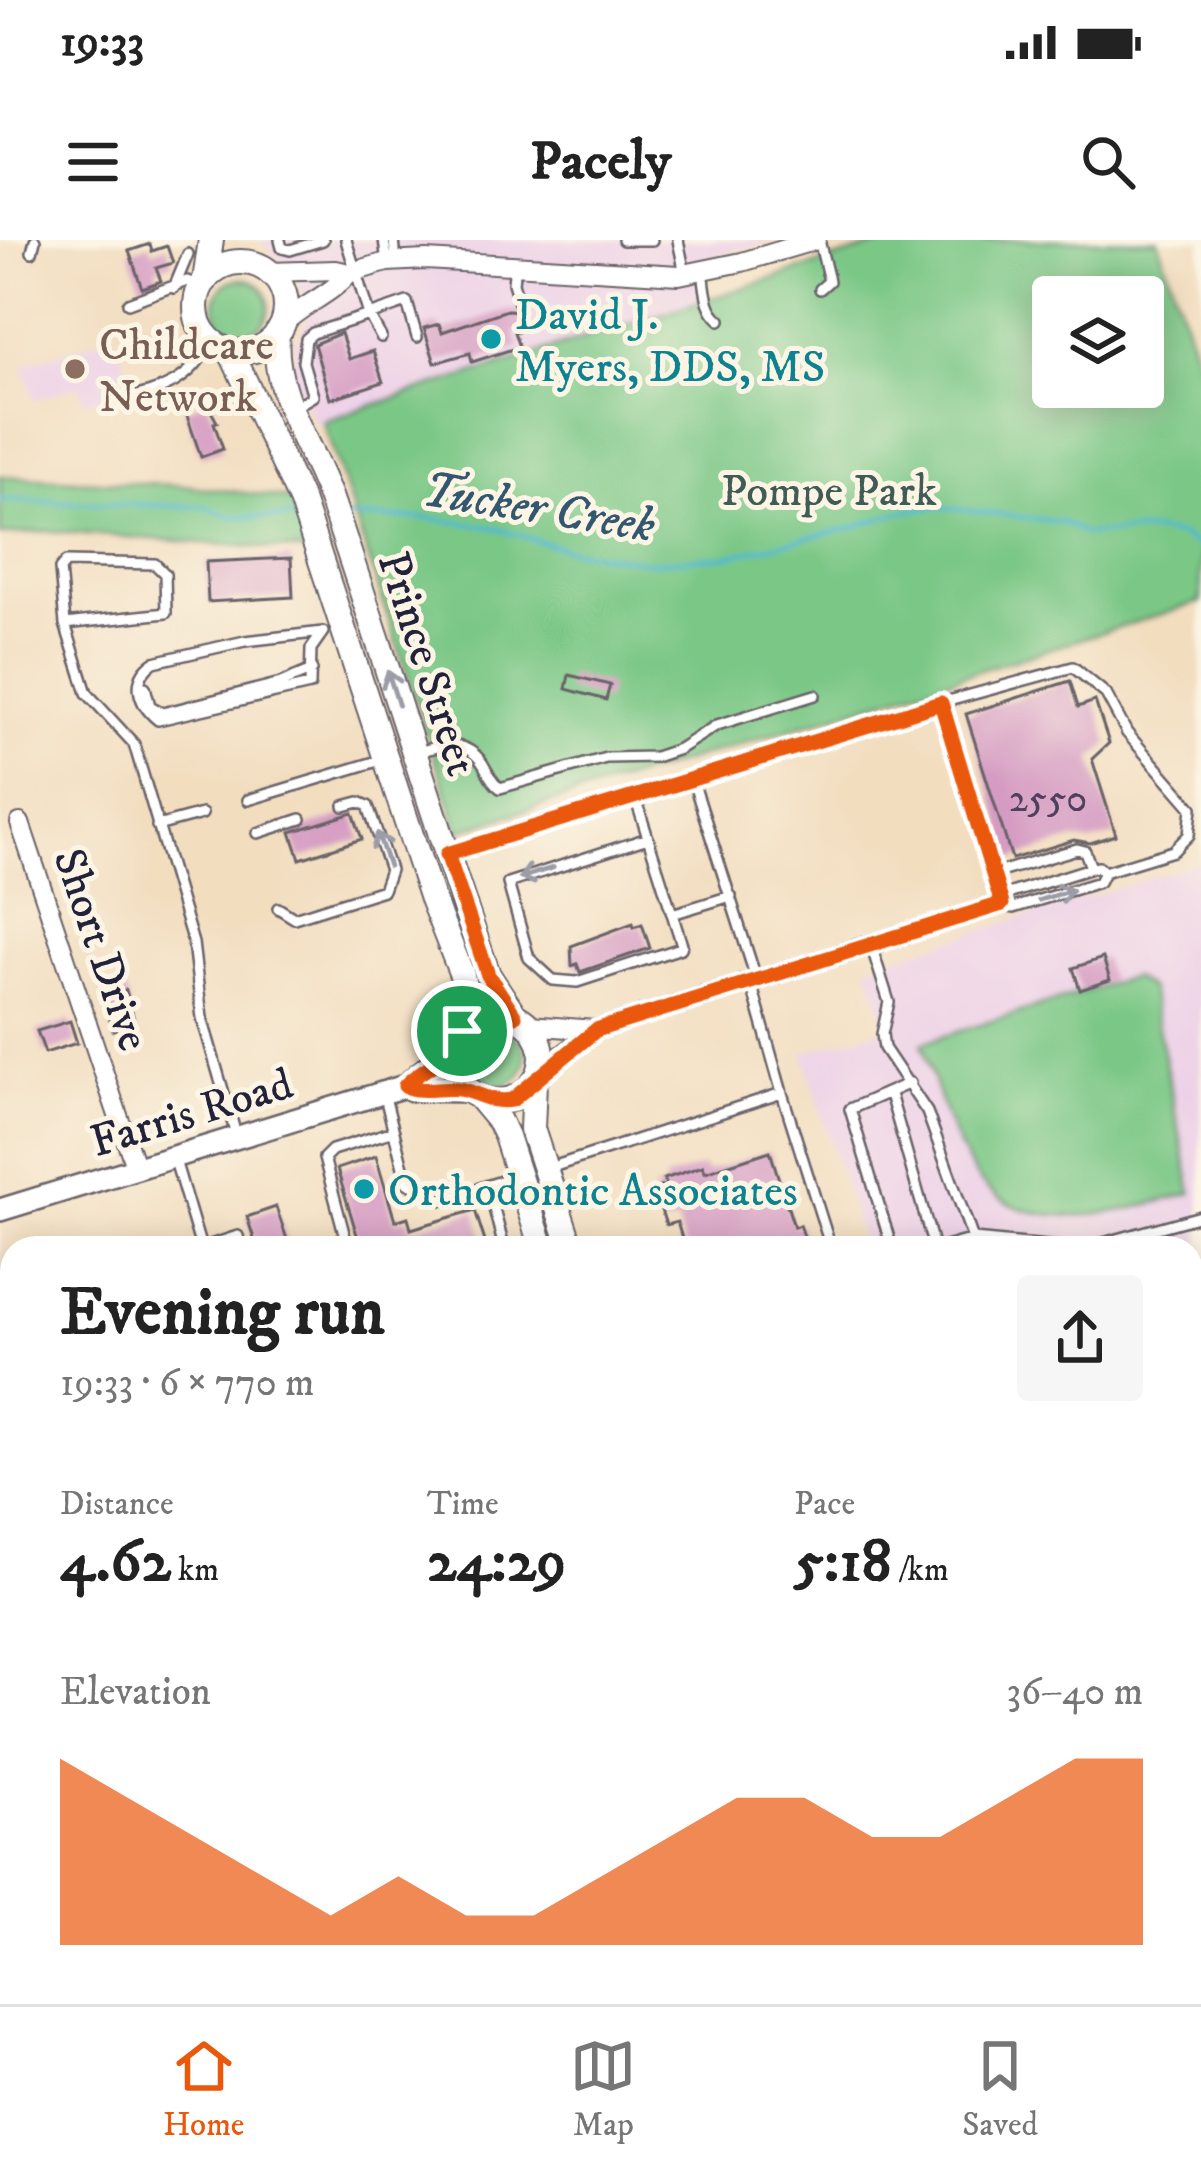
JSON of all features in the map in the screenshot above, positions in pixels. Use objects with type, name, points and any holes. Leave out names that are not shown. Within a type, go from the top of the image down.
[{"type":"main road","points":[[211,240],[197,310],[220,344],[256,349],[280,329],[284,293],[242,240]]},
{"type":"main road","points":[[203,284],[224,266],[240,262],[263,268]]},
{"type":"main road","name":"Prince Street","points":[[280,329],[276,370],[332,500],[488,975],[522,1020]]},
{"type":"main road","name":"Prince Street","points":[[220,344],[302,500],[431,896],[462,975],[466,998],[459,1037]]},
{"type":"main road","points":[[540,1236],[531,1172],[542,1050],[522,1020],[485,1014],[459,1037],[454,1066],[500,1121],[531,1172],[565,1236]]},
{"type":"main road","points":[[474,1094],[494,1101],[512,1100],[537,1077]]},
{"type":"street","points":[[263,268],[352,272],[392,262],[643,276],[694,272],[817,240]]},
{"type":"street","points":[[280,329],[307,303],[352,272]]},
{"type":"street","name":"Short Drive","points":[[20,823],[136,1169]]},
{"type":"street","points":[[537,1077],[596,1030],[1002,904]]},
{"type":"street","points":[[522,1020],[596,1030]]},
{"type":"street","name":"Farris Road","points":[[394,1090],[459,1037]]},
{"type":"street","name":"Farris Road","points":[[0,1210],[394,1090],[474,1094]]},
{"type":"lane","points":[[280,240],[290,250],[323,240]]},
{"type":"lane","points":[[346,240],[352,272],[381,337]]},
{"type":"lane","points":[[384,240],[392,262]]},
{"type":"lane","points":[[392,262],[394,240]]},
{"type":"lane","points":[[623,240],[652,240]]},
{"type":"lane","points":[[677,240],[721,320]]},
{"type":"lane","points":[[817,240],[829,281],[820,289]]},
{"type":"lane","points":[[174,288],[188,254]]},
{"type":"lane","points":[[515,266],[513,283],[519,304]]},
{"type":"lane","points":[[128,303],[187,281],[203,284]]},
{"type":"lane","points":[[291,409],[313,395],[303,362],[306,339],[313,333],[407,302],[417,337]]},
{"type":"lane","points":[[111,403],[168,388],[188,376],[220,344]]},
{"type":"lane","points":[[65,624],[166,614],[165,574],[155,564],[66,562],[60,569],[65,624],[87,693],[134,744],[193,944],[202,1018],[238,1138]]},
{"type":"lane","points":[[323,632],[311,649],[310,686],[158,720],[145,709],[138,685],[142,670],[154,662],[244,641],[323,632]]},
{"type":"lane","points":[[447,854],[1072,667],[1106,694],[1127,733],[1189,803],[1193,822],[1186,841],[1173,850],[1104,872]]},
{"type":"lane","points":[[413,753],[462,746],[482,763],[493,784],[510,787],[606,758],[655,757],[680,749],[717,725],[815,695]]},
{"type":"lane","points":[[941,703],[1002,904]]},
{"type":"lane","points":[[248,800],[386,758]]},
{"type":"lane","points":[[692,778],[731,896],[782,1093],[827,1236]]},
{"type":"lane","points":[[635,797],[648,838],[672,914],[681,949],[578,982],[544,975],[532,963],[507,889],[511,881],[648,838]]},
{"type":"lane","points":[[278,908],[294,918],[383,890],[390,870],[368,806],[359,802],[344,806]]},
{"type":"lane","points":[[157,826],[202,814]]},
{"type":"lane","points":[[258,833],[302,819]]},
{"type":"lane","points":[[993,874],[1077,849],[1085,851],[1091,868]]},
{"type":"lane","points":[[1002,904],[1008,894],[1091,868],[1104,872]]},
{"type":"lane","points":[[1002,904],[1013,908],[1100,882],[1104,872]]},
{"type":"lane","points":[[672,914],[731,896]]},
{"type":"lane","points":[[871,945],[890,1002],[882,1034],[884,1048],[927,1112],[971,1236]]},
{"type":"lane","points":[[888,1236],[850,1109],[910,1083]]},
{"type":"lane","points":[[394,1090],[394,1131],[407,1183],[443,1200],[782,1093]]},
{"type":"lane","points":[[890,1094],[934,1236]]},
{"type":"lane","points":[[345,1236],[324,1158],[332,1150],[394,1131]]},
{"type":"lane","points":[[174,1157],[197,1236]]},
{"type":"lane","points":[[488,1185],[501,1236]]},
{"type":"lane","points":[[1128,1236],[1201,1216]]},
{"type":"shaded area","points":[[260,240],[778,240],[699,260],[703,301],[315,424],[292,374],[295,344],[309,316],[292,264],[275,256]]},
{"type":"shaded area","name":"Childcare Network","points":[[115,335],[128,373],[102,381],[107,395],[85,402],[79,386],[34,400],[23,365]]},
{"type":"shaded area","points":[[1201,862],[1201,1236],[860,1236],[803,1053],[887,1027],[867,966]]},
{"type":"green space","name":"Pompe Park","points":[[895,240],[1158,240],[1201,371],[1201,602],[459,831],[323,421]]},
{"type":"green space","points":[[242,279],[261,287],[269,306],[261,325],[242,333],[223,325],[215,306],[223,287]]},
{"type":"green space","points":[[0,476],[189,486],[301,500],[318,552],[49,531],[0,535]]},
{"type":"green space","points":[[1132,977],[1150,989],[1192,1193],[1076,1216],[1019,1208],[994,1194],[974,1173],[957,1143],[922,1043]]},
{"type":"green space","points":[[499,1031],[518,1039],[526,1058],[518,1077],[499,1085],[480,1077],[472,1058],[480,1039]]},
{"type":"building","points":[[150,244],[152,251],[167,246],[173,263],[156,268],[161,281],[142,288],[129,251]]},
{"type":"building","name":"David J. Myers, DDS, MS","points":[[507,310],[522,311],[521,330],[514,332],[519,347],[472,362],[470,353],[435,363],[424,328],[439,324],[442,332]]},
{"type":"building","points":[[341,333],[349,359],[373,351],[383,382],[330,399],[314,344]]},
{"type":"building","points":[[206,402],[223,449],[201,457],[185,410]]},
{"type":"building","points":[[291,558],[293,597],[208,602],[206,562]]},
{"type":"building","points":[[569,675],[610,685],[606,700],[566,689]]},
{"type":"building","points":[[1070,681],[1078,707],[1095,701],[1109,743],[1092,759],[1116,835],[1090,843],[1074,840],[1012,859],[966,714]]},
{"type":"building","points":[[353,813],[362,839],[300,859],[291,832]]},
{"type":"building","points":[[633,923],[634,927],[642,924],[650,948],[580,972],[577,964],[572,966],[571,946]]},
{"type":"building","points":[[1103,958],[1110,980],[1080,990],[1073,968]]},
{"type":"building","points":[[126,990],[135,1023],[113,1030],[103,997]]},
{"type":"building","points":[[70,1021],[77,1043],[45,1053],[37,1031]]},
{"type":"building","points":[[770,1151],[794,1227],[800,1225],[804,1236],[681,1236],[677,1222],[666,1225],[654,1189],[666,1185],[664,1179],[703,1166],[705,1172]]},
{"type":"building","name":"Orthodontic Associates","points":[[376,1156],[395,1221],[408,1217],[411,1229],[475,1210],[483,1236],[357,1236],[337,1169]]},
{"type":"building","points":[[276,1207],[286,1236],[253,1236],[247,1217]]},
{"type":"waterway","name":"Tucker Creek","points":[[0,500],[206,507],[229,516],[296,518]]},
{"type":"waterway","name":"Tucker Creek","points":[[344,518],[427,518],[491,527],[566,549],[651,562],[727,556],[851,528],[899,512],[940,507],[1061,522],[1086,534],[1154,531],[1182,536],[1201,548]]},
{"type":"place","name":"David J. Myers, DDS, MS","points":[[491,339]]},
{"type":"place","name":"Childcare Network","points":[[75,369]]},
{"type":"place","name":"Orthodontic Associates","points":[[364,1189]]},
{"type":"route","points":[[941,703],[1002,904],[596,1030],[512,1100],[494,1101],[458,1089],[405,1086],[446,1054],[462,1031],[485,1014],[515,1016],[488,975],[447,854],[941,703]]}]
